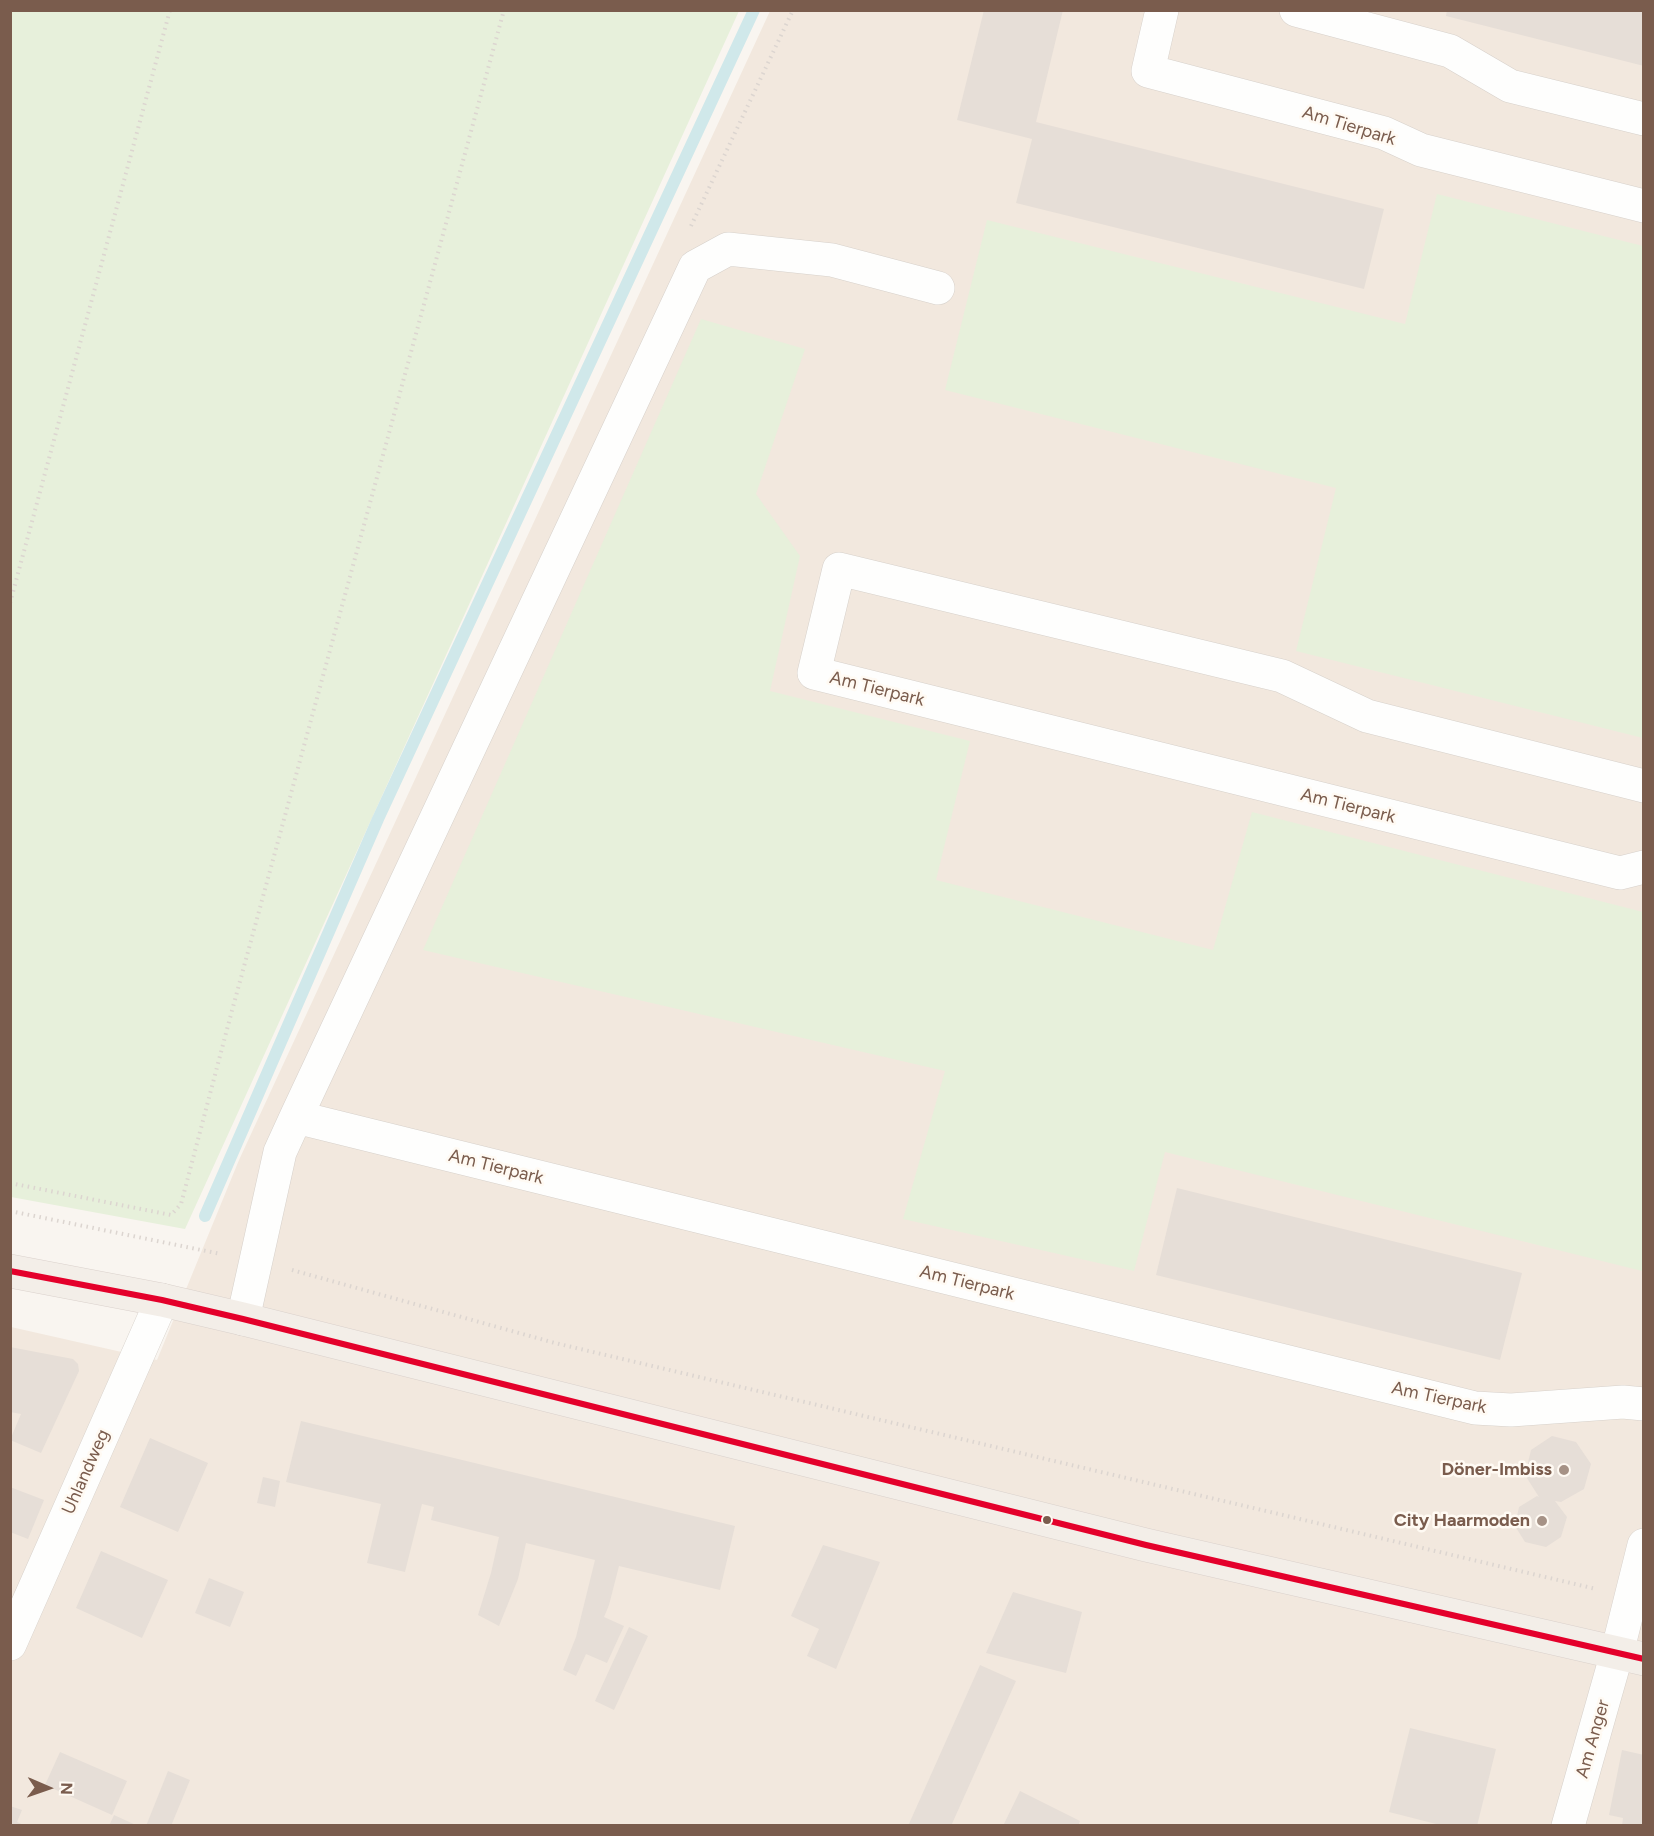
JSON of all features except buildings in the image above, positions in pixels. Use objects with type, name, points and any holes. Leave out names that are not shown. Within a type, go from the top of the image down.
[{"type":"main road","points":[[10,1271],[162,1300],[243,1319],[1157,1548],[1630,1656]]},
{"type":"street","name":"Am Tierpark","points":[[1162,10],[1148,71],[1384,133],[1421,150],[1644,206]]},
{"type":"street","points":[[1296,10],[1450,51],[1510,86],[1644,119]]},
{"type":"street","points":[[243,1319],[280,1152],[695,267],[728,249],[832,260],[938,288]]},
{"type":"street","name":"Am Tierpark","points":[[1644,786],[1367,716],[1282,676],[839,569],[814,673],[1620,873],[1644,867]]},
{"type":"street","name":"Am Tierpark","points":[[296,1117],[1475,1408],[1511,1410],[1623,1402],[1644,1404]]},
{"type":"street","name":"Uhlandweg","points":[[10,1644],[162,1300]]},
{"type":"street","points":[[1630,1656],[1631,1597],[1644,1545]]},
{"type":"street","name":"Am Anger","points":[[1568,1826],[1630,1656]]},
{"type":"path","points":[[10,603],[170,10]]},
{"type":"path","points":[[10,1183],[171,1215],[182,1204],[230,1018],[504,10]]},
{"type":"path","points":[[10,1211],[256,1260],[555,1343],[1631,1597]]},
{"type":"shaded area","points":[[770,11],[1643,11],[1643,1825],[11,1826],[11,1327],[157,1360],[239,1160]]},
{"type":"green space","points":[[10,11],[739,11],[185,1229],[11,1197]]},
{"type":"green space","points":[[1437,194],[1643,246],[1643,738],[1296,651],[1336,488],[945,390],[987,220],[1405,324]]},
{"type":"green space","points":[[701,319],[805,349],[756,494],[800,556],[770,691],[970,741],[936,880],[1213,950],[1252,812],[1643,912],[1644,1264],[1642,1271],[1165,1152],[1134,1271],[903,1219],[945,1071],[423,950]]},
{"type":"waterway","points":[[205,1216],[378,819],[754,10]]},
{"type":"transit line","points":[[10,1271],[162,1300],[243,1319],[1146,1545],[1644,1659]]},
{"type":"place","name":"Döner-Imbiss","points":[[1564,1470]]},
{"type":"place","name":"City Haarmoden","points":[[1542,1521]]}]
